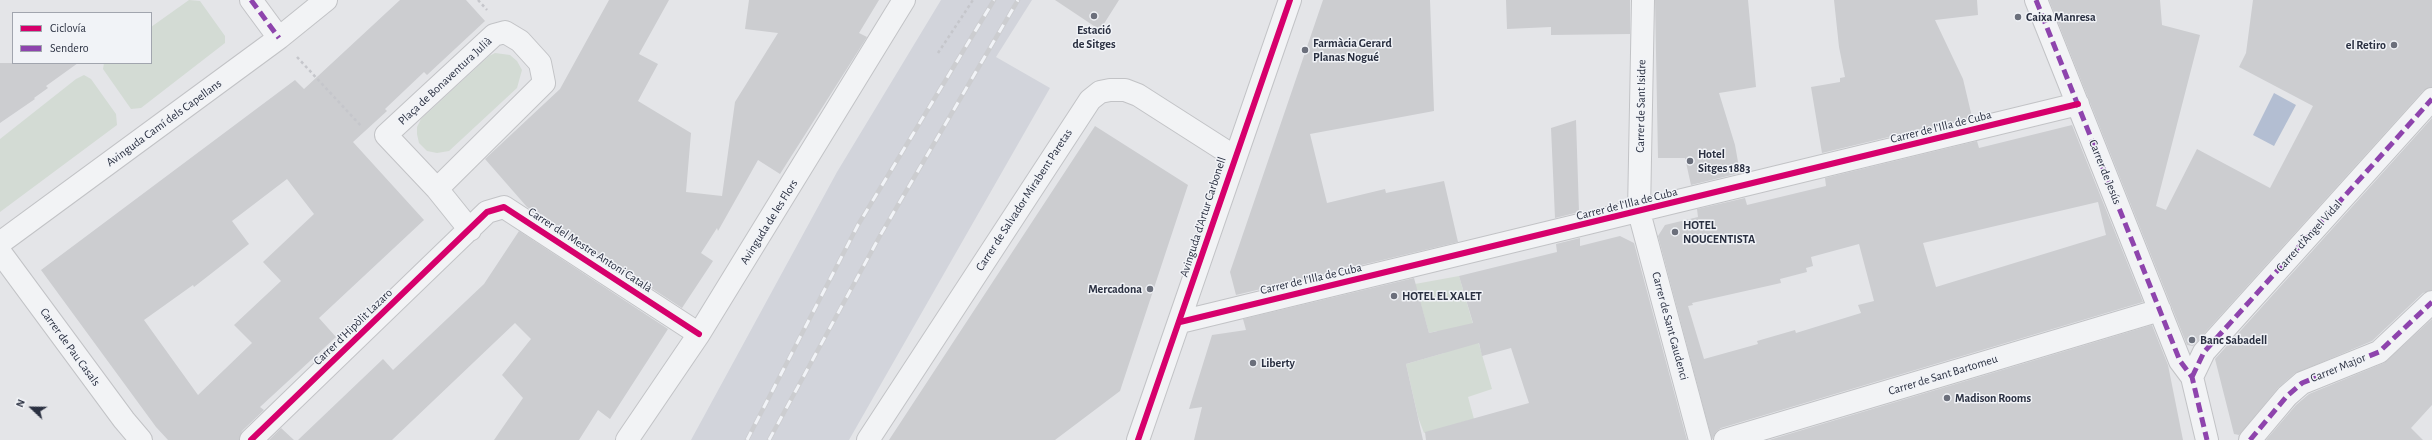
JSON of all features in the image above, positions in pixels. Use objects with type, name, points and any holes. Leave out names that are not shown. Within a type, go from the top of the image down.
[{"type":"street","points":[[251,0],[279,38]]},
{"type":"street","name":"Avinguda Camí dels Capellans","points":[[0,243],[279,38],[326,0]]},
{"type":"street","name":"Avinguda de les Flors","points":[[627,440],[699,334],[904,0]]},
{"type":"street","name":"Avinguda d'Artur Carbonell","points":[[1138,440],[1290,0]]},
{"type":"street","name":"Carrer de Sant Isidre","points":[[1639,212],[1643,0]]},
{"type":"street","name":"Carrer de Jesús","points":[[2036,0],[2173,345],[2180,361],[2192,377]]},
{"type":"street","name":"Plaça de Bonaventura Julià","points":[[386,135],[494,35],[505,32],[520,41],[540,63],[544,83],[437,190]]},
{"type":"street","name":"Carrer de Salvador Mirabent Paretas","points":[[868,440],[1090,100],[1095,96],[1110,90],[1125,90],[1138,95],[1235,157]]},
{"type":"street","name":"Carrer d'Àngel Vidal","points":[[2192,377],[2204,352],[2432,99]]},
{"type":"street","name":"Carrer de l'Illa de Cuba","points":[[1180,322],[1639,212],[2078,104]]},
{"type":"street","points":[[386,135],[437,190],[470,230]]},
{"type":"street","name":"Carrer del Mestre Antoni Català","points":[[470,230],[487,212],[504,207],[699,334]]},
{"type":"street","name":"Carrer de Sant Gaudenci","points":[[1639,212],[1700,440]]},
{"type":"street","name":"Carrer d'Hipòlit Lazaro","points":[[251,440],[470,230]]},
{"type":"street","name":"Carrer de Pau Casals","points":[[0,252],[124,420],[141,440]]},
{"type":"street","name":"Carrer Major","points":[[2250,440],[2287,396],[2302,383],[2379,352],[2432,302]]},
{"type":"street","name":"Carrer de Sant Bartomeu","points":[[1725,440],[2160,310]]},
{"type":"street","points":[[2192,377],[2207,440]]},
{"type":"path","points":[[938,53],[973,0]]},
{"type":"path","points":[[279,38],[370,136],[386,135]]},
{"type":"shaded area","points":[[189,0],[200,1],[225,36],[225,43],[141,108],[131,109],[103,69],[104,64],[152,64],[152,26]]},
{"type":"shaded area","points":[[941,0],[1032,0],[996,57],[1050,88],[849,440],[691,440],[837,172]]},
{"type":"shaded area","points":[[495,53],[510,55],[517,61],[522,70],[517,88],[449,151],[437,153],[427,151],[419,143],[417,134],[417,127],[421,119],[489,56]]},
{"type":"shaded area","points":[[84,75],[91,79],[116,114],[117,125],[0,212],[0,139],[76,79]]},
{"type":"shaded area","points":[[1459,276],[1492,389],[1468,397],[1474,419],[1424,433],[1418,417],[1406,364],[1444,353],[1437,331],[1429,333],[1415,284]]},
{"type":"water","points":[[2274,93],[2296,105],[2274,146],[2253,135]]},
{"type":"building","points":[[400,0],[466,0],[485,21],[427,75],[424,72],[385,109],[387,111],[353,142],[424,220],[319,318],[336,337],[260,407],[264,410],[242,431],[239,440],[168,440],[156,427],[41,270],[295,80],[304,89]],"holes":[[[287,179],[314,214],[263,262],[281,281],[234,325],[252,343],[198,395],[144,320],[193,285],[194,287],[249,244],[232,221]]]},
{"type":"building","points":[[609,0],[669,0],[639,54],[658,64],[638,101],[691,133],[686,192],[722,196],[735,102],[778,33],[745,29],[749,0],[879,0],[859,33],[867,37],[780,174],[758,160],[718,231],[717,228],[701,253],[713,261],[682,308],[527,207],[485,159],[560,89]]},
{"type":"building","name":"Estació de Sitges","points":[[1055,0],[1119,0],[1100,30]]},
{"type":"building","points":[[1323,0],[1430,0],[1434,111],[1310,134],[1327,203],[1385,189],[1386,193],[1444,181],[1458,242],[1236,295],[1230,272]]},
{"type":"building","points":[[1506,0],[1630,0],[1630,34],[1551,35],[1551,27],[1507,29]]},
{"type":"building","points":[[1655,0],[1748,0],[1756,87],[1719,93],[1735,145],[1740,173],[1691,185],[1685,158],[1658,158]]},
{"type":"building","points":[[1834,0],[1977,0],[1978,15],[1935,20],[1963,79],[1972,117],[1822,153],[1811,87],[1840,82],[1840,78],[1845,77],[1839,47]]},
{"type":"building","points":[[2049,0],[2160,0],[2162,25],[2200,35],[2156,206],[2166,210],[2197,149],[2270,188],[2313,106],[2239,67],[2246,53],[2253,0],[2432,0],[2432,87],[2423,91],[2193,346],[2187,345]]},
{"type":"building","points":[[0,63],[77,64],[46,86],[48,88],[34,98],[35,99],[0,123]]},
{"type":"building","points":[[2432,118],[2432,290],[2423,293],[2372,341],[2294,374],[2278,388],[2239,435],[2234,434],[2215,359]]},
{"type":"building","points":[[1576,120],[1579,212],[1555,218],[1551,128]]},
{"type":"building","points":[[2072,125],[2143,302],[1721,428],[1716,432],[1712,440],[1658,236],[1665,225],[1698,217],[1697,209],[1745,198],[1747,205],[1826,186],[1825,178],[1977,141],[1979,148]],"holes":[[[2098,202],[2106,235],[1936,287],[1923,243]],[[1859,244],[1874,301],[1858,305],[1861,313],[1796,333],[1795,330],[1757,341],[1758,344],[1704,359],[1688,306],[1693,305],[1692,303],[1781,283],[1780,279],[1807,272],[1806,268],[1813,266],[1811,257]]]},
{"type":"building","points":[[1095,126],[1188,185],[1120,391],[1055,440],[889,440]]},
{"type":"building","points":[[519,231],[668,329],[610,419],[598,410],[579,440],[494,440],[523,398],[502,375],[531,339],[515,323],[392,440],[298,440],[383,359],[393,370],[484,284]]},
{"type":"building","points":[[1620,236],[1634,243],[1687,440],[1426,440],[1425,432],[1529,403],[1511,348],[1482,356],[1479,343],[1406,364],[1423,440],[1194,440],[1202,407],[1189,409],[1212,335],[1246,330],[1243,319],[1414,278],[1429,333],[1473,323],[1459,276],[1557,252],[1556,244],[1580,238],[1580,246]]},
{"type":"building","points":[[2432,319],[2432,405],[2411,428],[2423,440],[2266,440],[2296,405],[2309,394],[2384,363]]},
{"type":"building","points":[[2152,325],[2168,365],[2183,440],[1769,440]]},
{"type":"building","points":[[281,428],[294,440],[269,440]]},
{"type":"railway","points":[[747,440],[858,225],[994,0]]},
{"type":"railway","points":[[769,440],[881,234],[1018,0]]},
{"type":"marked path","points":[[251,0],[279,38]]},
{"type":"marked path","points":[[2036,0],[2180,361],[2192,377],[2207,440]]},
{"type":"marked path","points":[[2192,377],[2204,352],[2432,99]]},
{"type":"marked path","points":[[2250,440],[2287,396],[2302,383],[2379,352],[2432,302]]},
{"type":"cycle path","points":[[1138,440],[1290,0]]},
{"type":"cycle path","points":[[1180,322],[2078,104]]},
{"type":"cycle path","points":[[251,440],[487,212],[504,207],[699,334]]},
{"type":"place","name":"Estació de Sitges","points":[[1094,16]]},
{"type":"place","name":"Caixa Manresa","points":[[2018,17]]},
{"type":"place","name":"el Retiro","points":[[2394,45]]},
{"type":"place","name":"Farmàcia Gerard Planas Nogué","points":[[1305,50]]},
{"type":"place","name":"Hotel Sitges 1883","points":[[1690,161]]},
{"type":"place","name":"HOTEL NOUCENTISTA","points":[[1675,232]]},
{"type":"place","name":"Mercadona","points":[[1150,289]]},
{"type":"place","name":"HOTEL EL XALET","points":[[1394,296]]},
{"type":"place","name":"Banc Sabadell","points":[[2192,340]]},
{"type":"place","name":"Liberty","points":[[1253,363]]},
{"type":"place","name":"Madison Rooms","points":[[1947,398]]}]
